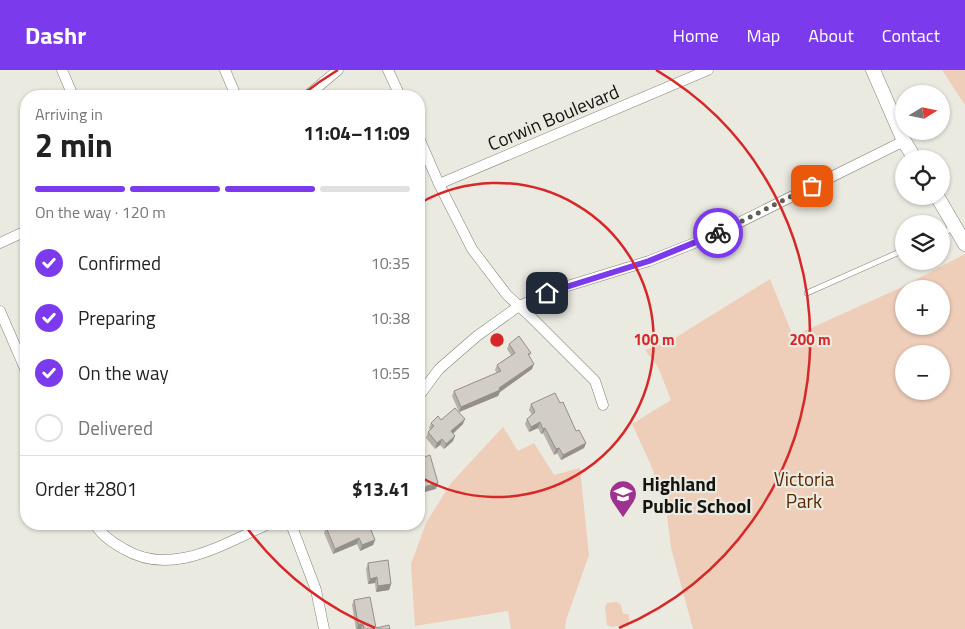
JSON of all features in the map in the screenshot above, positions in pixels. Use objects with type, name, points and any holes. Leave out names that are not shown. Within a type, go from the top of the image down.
[{"type":"main road","points":[[873,70],[910,150]]},
{"type":"main road","points":[[942,205],[965,244]]},
{"type":"street","points":[[62,70],[70,90]]},
{"type":"street","points":[[225,70],[233,90]]},
{"type":"street","points":[[314,90],[338,70]]},
{"type":"street","points":[[388,70],[397,90]]},
{"type":"street","name":"Corwin Boulevard","points":[[439,184],[708,70]]},
{"type":"street","points":[[425,388],[440,368],[477,336],[519,306],[561,288],[649,261],[712,236],[904,141]]},
{"type":"street","points":[[425,152],[472,250],[506,295],[595,381],[603,406]]},
{"type":"street","points":[[0,243],[20,234]]},
{"type":"street","points":[[0,311],[20,357]]},
{"type":"street","points":[[99,530],[114,544],[132,554],[147,560],[162,561],[185,559],[208,551],[248,530]]},
{"type":"street","points":[[293,530],[316,590],[324,629]]},
{"type":"lane","points":[[950,230],[955,227]]},
{"type":"lane","points":[[807,293],[895,254]]},
{"type":"green space","points":[[942,70],[965,70],[965,105]]},
{"type":"green space","name":"Victoria Park","points":[[965,254],[965,629],[693,629],[671,548],[666,507],[650,463],[632,424],[671,400],[658,367],[645,350],[670,341],[770,279],[793,336],[895,290],[895,335],[950,335],[950,280],[915,280],[934,270],[950,270],[950,262]]},
{"type":"green space","points":[[503,427],[518,451],[534,443],[554,475],[580,468],[589,555],[566,620],[565,629],[511,629],[508,611],[415,626],[411,564],[426,523],[451,483]]},
{"type":"green space","points":[[617,602],[621,605],[623,614],[629,614],[629,624],[612,627],[607,625],[605,607],[607,603]]},
{"type":"building","points":[[519,336],[531,353],[528,354],[534,364],[499,388],[500,390],[461,407],[454,391],[501,371],[497,365],[515,353],[509,344]]},
{"type":"building","points":[[555,393],[560,403],[563,402],[576,431],[579,430],[586,443],[563,455],[559,448],[556,449],[540,422],[531,427],[527,419],[535,412],[531,404]]},
{"type":"building","points":[[455,408],[465,419],[451,431],[455,436],[446,444],[442,439],[437,443],[428,432],[434,426],[431,423],[438,416],[441,420]]},
{"type":"building","points":[[430,455],[438,483],[425,487],[425,457]]},
{"type":"building","points":[[327,530],[371,530],[375,540],[362,545],[359,538],[335,549]]},
{"type":"building","points":[[388,560],[391,584],[378,586],[377,577],[370,579],[368,563]]},
{"type":"building","points":[[370,597],[376,628],[389,625],[390,629],[364,629],[363,624],[358,624],[354,600]]},
{"type":"way so far","points":[[718,233],[812,186]]},
{"type":"place","name":"Highland Public School","points":[[623,518]]},
{"type":"route","points":[[547,293],[649,261],[718,233]]}]
